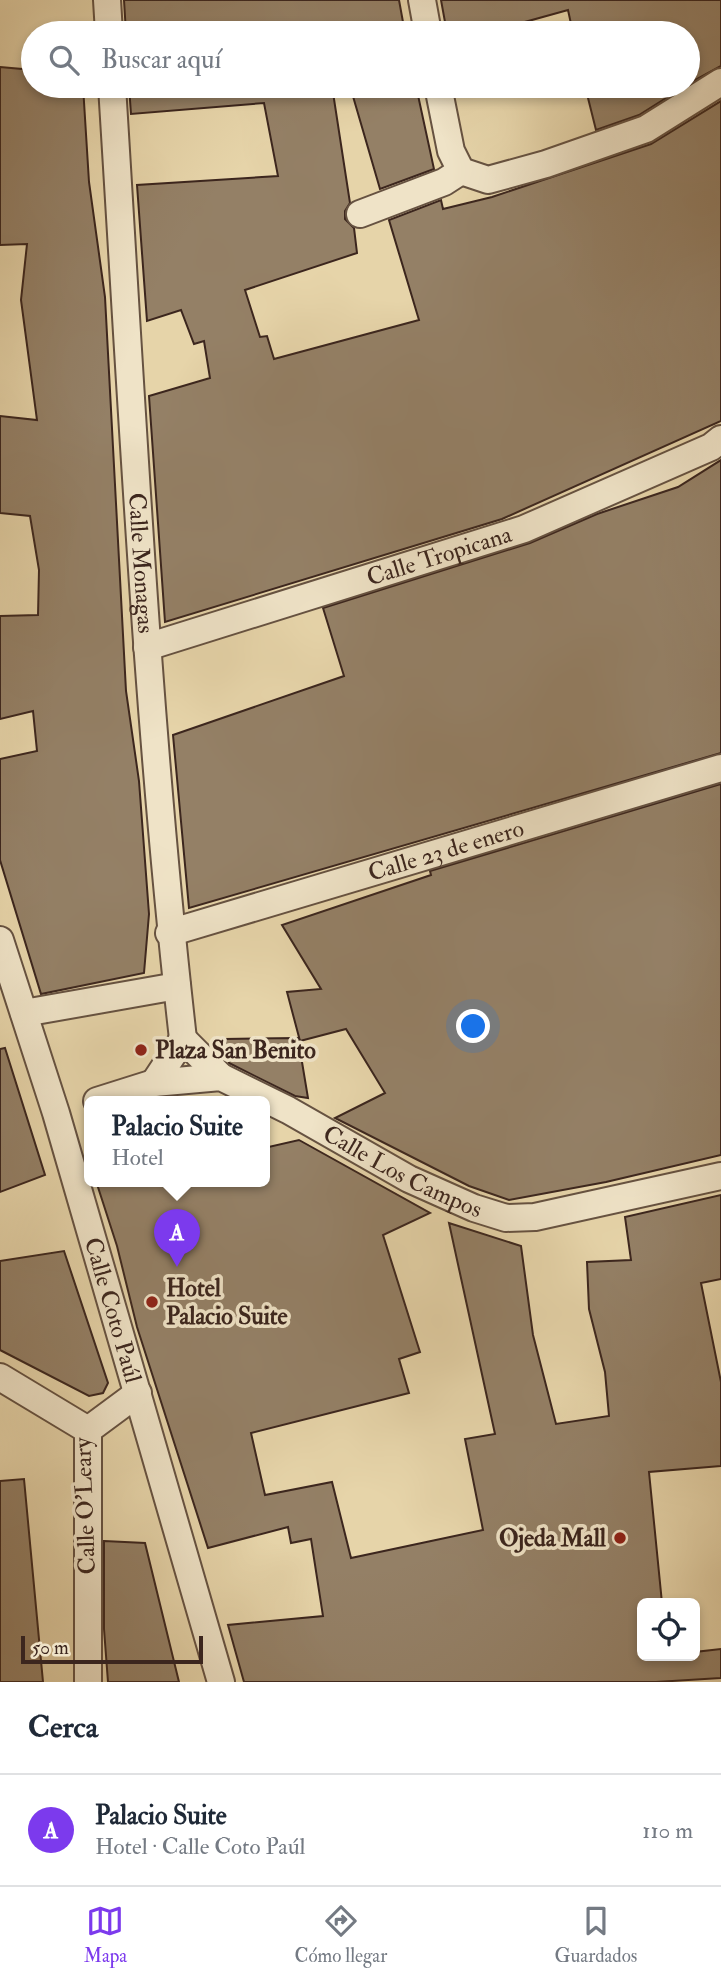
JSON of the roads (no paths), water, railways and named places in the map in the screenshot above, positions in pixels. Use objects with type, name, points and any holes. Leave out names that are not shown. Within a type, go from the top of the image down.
[{"type":"street","points":[[107,0],[108,21]]},
{"type":"street","points":[[422,0],[426,21]]},
{"type":"street","points":[[700,95],[721,82]]},
{"type":"street","name":"Calle Monagas","points":[[113,98],[147,647],[169,933],[183,1039]]},
{"type":"street","points":[[441,98],[451,151],[461,171],[488,180],[546,164],[646,129],[695,98]]},
{"type":"street","points":[[359,214],[444,182],[461,171]]},
{"type":"street","name":"Calle Tropicana","points":[[147,647],[524,529],[711,447],[721,439]]},
{"type":"street","name":"Calle 23 de enero","points":[[169,933],[721,768]]},
{"type":"street","name":"Calle Coto Paúl","points":[[1,950],[56,1113],[221,1682]]},
{"type":"street","points":[[24,1013],[177,986]]},
{"type":"street","points":[[154,1083],[183,1039],[221,1077]]},
{"type":"street","points":[[113,1096],[154,1083],[221,1077]]},
{"type":"street","name":"Calle Los Campos","points":[[221,1077],[260,1096]]},
{"type":"street","name":"Calle Los Campos","points":[[270,1101],[409,1180],[474,1208],[506,1218],[548,1215],[721,1176]]},
{"type":"street","points":[[56,1113],[84,1105]]},
{"type":"street","name":"Calle O'Leary","points":[[0,1377],[88,1430],[88,1682]]},
{"type":"street","points":[[88,1430],[138,1393]]},
{"type":"place","name":"Plaza San Benito","points":[[141,1050]]},
{"type":"place","name":"Palacio Suite","points":[[177,1267]]},
{"type":"place","name":"Hotel Palacio Suite","points":[[152,1302]]},
{"type":"place","name":"Ojeda Mall","points":[[620,1538]]}]
